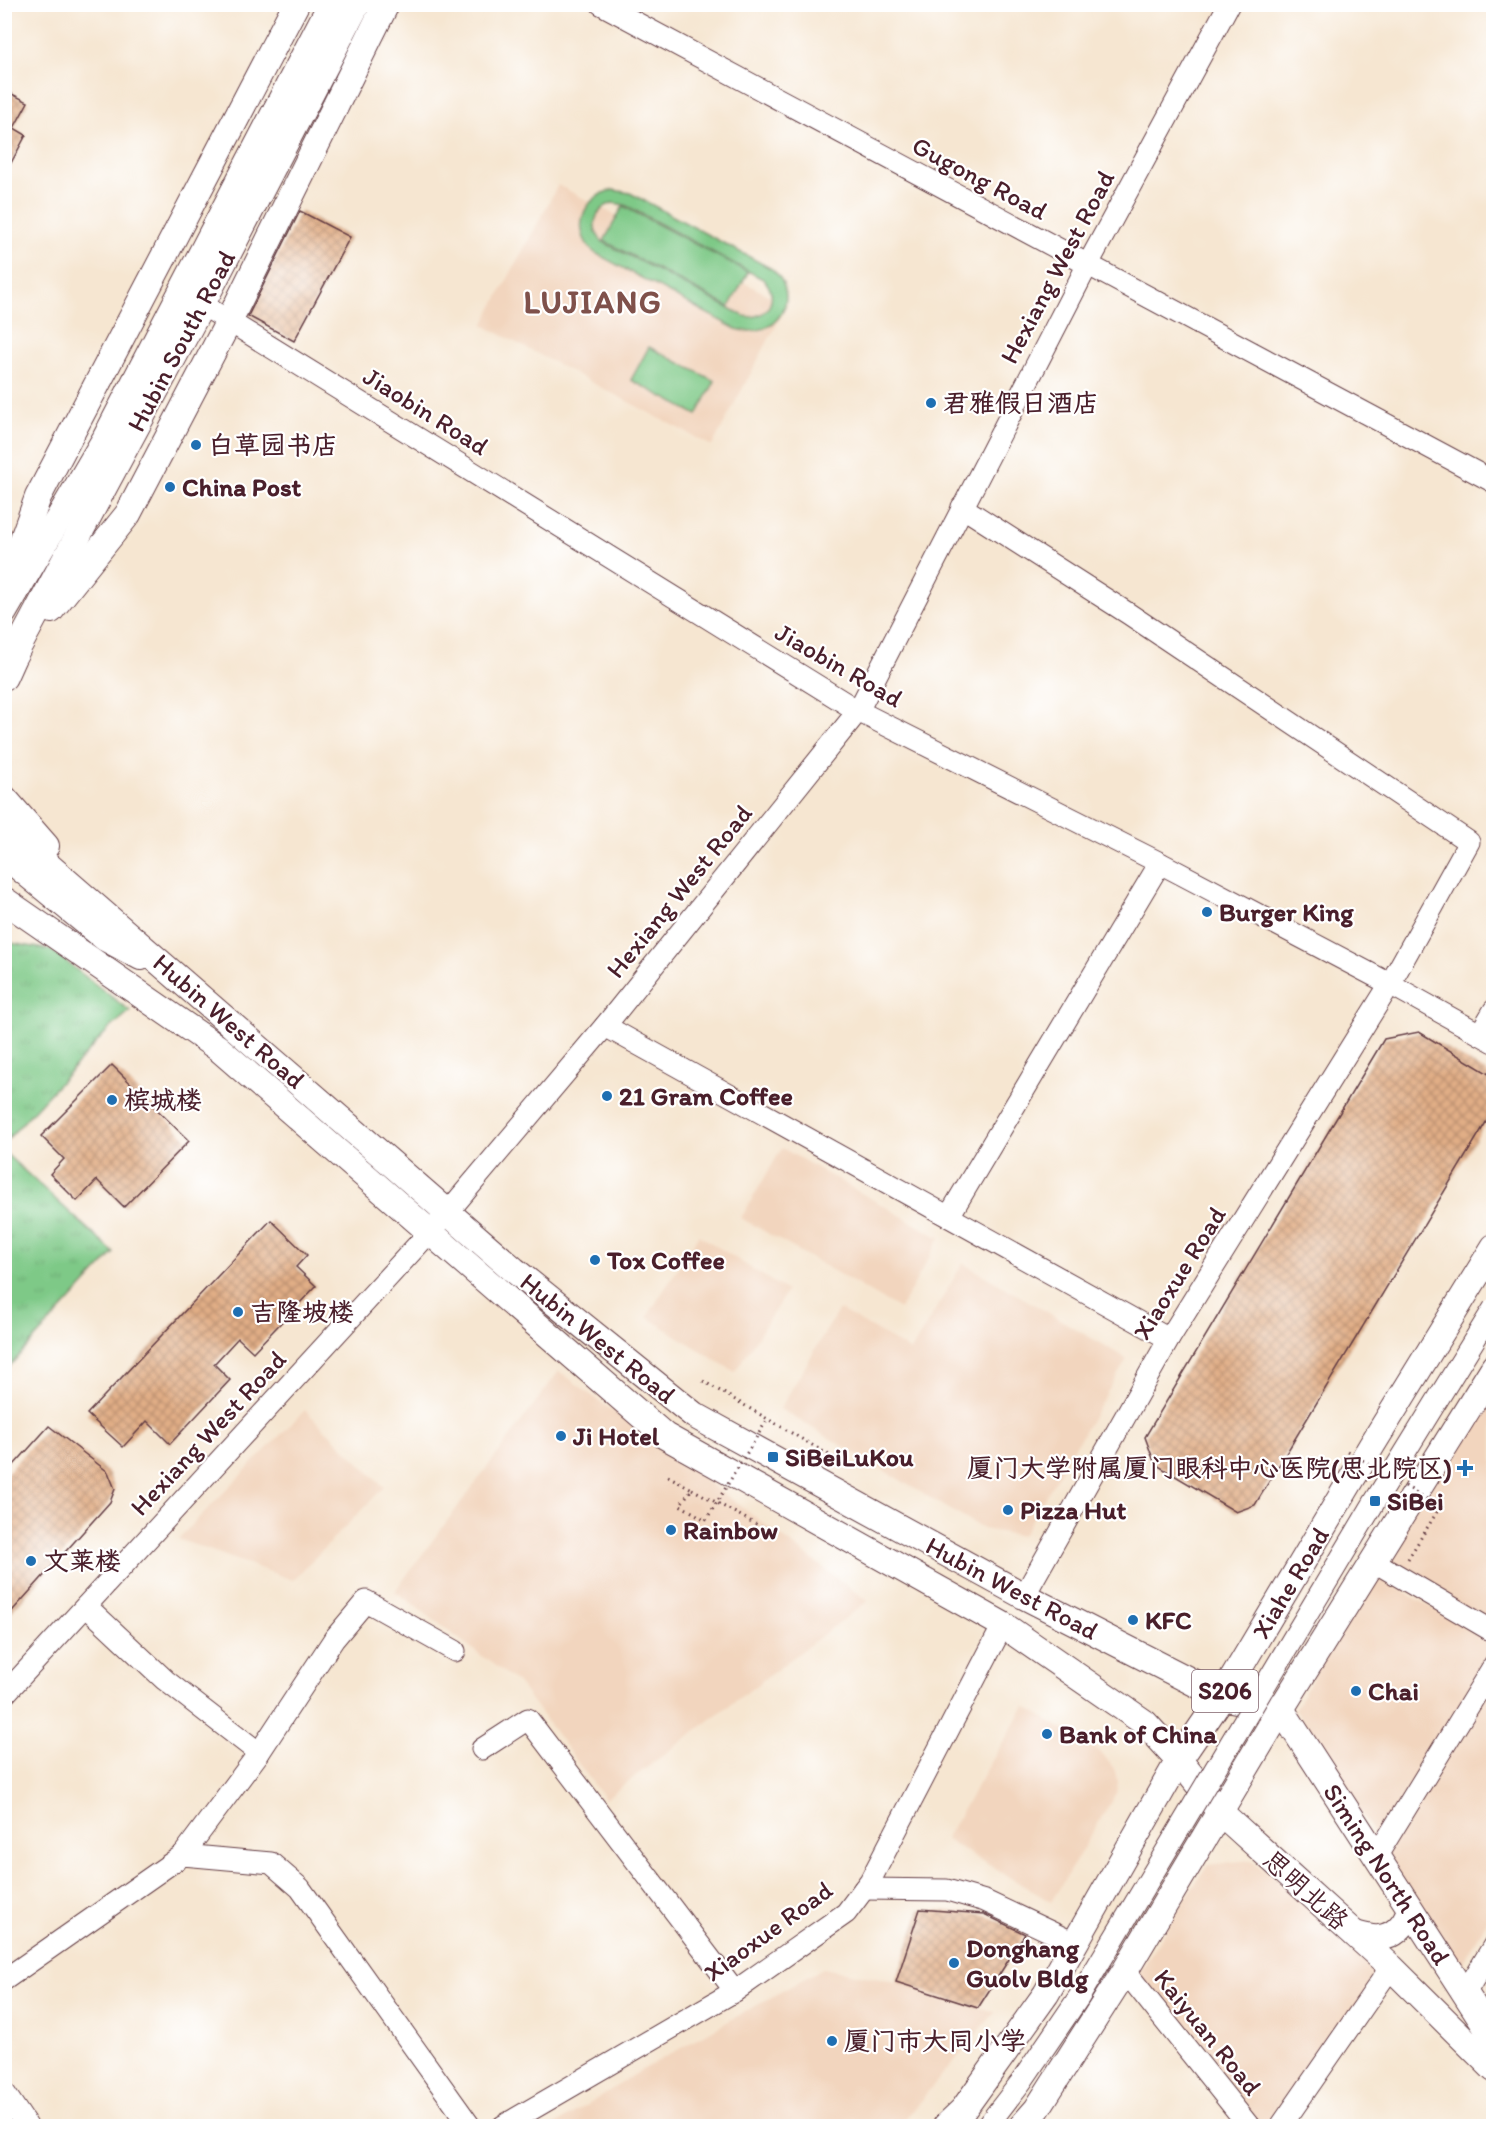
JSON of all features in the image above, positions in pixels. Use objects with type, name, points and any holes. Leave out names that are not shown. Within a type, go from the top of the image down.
[{"type":"main road","points":[[4,591],[38,497],[296,4]]},
{"type":"main road","name":"Hubin South Road","points":[[9,667],[192,298],[331,4]]},
{"type":"main road","name":"Hubin South Road","points":[[4,612],[105,439],[192,298],[357,4]]},
{"type":"main road","points":[[9,667],[128,514],[229,321],[386,4]]},
{"type":"main road","points":[[4,798],[96,906]]},
{"type":"main road","name":"Hubin West Road","points":[[4,828],[514,1270],[694,1415],[1024,1596],[1222,1697],[1281,1709]]},
{"type":"main road","points":[[4,855],[105,938],[178,977]]},
{"type":"main road","name":"Hubin West Road","points":[[4,900],[218,1048],[665,1436],[1002,1624],[1145,1723],[1179,1760],[1220,1812]]},
{"type":"main road","points":[[4,924],[46,930]]},
{"type":"main road","name":"Xiahe Road","points":[[946,2127],[963,2110],[1046,1994],[1179,1760],[1222,1697],[1372,1445],[1494,1247]]},
{"type":"main road","name":"S206","points":[[1022,2127],[1037,2109],[1125,1971],[1281,1709],[1494,1367]]},
{"type":"main road","name":"Siming North Road","points":[[1281,1709],[1464,1995],[1494,2038]]},
{"type":"main road","name":"思明北路","points":[[1220,1812],[1391,1967],[1494,2069]]},
{"type":"main road","points":[[1355,1934],[1379,1938],[1393,1932],[1404,1925],[1410,1910]]},
{"type":"street","name":"Gugong Road","points":[[601,4],[1494,482]]},
{"type":"street","name":"Hexiang West Road","points":[[4,1695],[448,1212],[605,1026],[858,711],[1087,266],[1229,4]]},
{"type":"street","name":"Jiaobin Road","points":[[192,298],[858,711],[1160,863],[1390,984],[1487,1038]]},
{"type":"street","name":"Xiaoxue Road","points":[[962,507],[1129,614],[1468,842],[1390,984],[1169,1339],[1024,1596]]},
{"type":"street","points":[[949,1216],[1160,863]]},
{"type":"street","points":[[1487,1038],[1494,1010]]},
{"type":"street","points":[[605,1026],[1169,1339]]},
{"type":"street","points":[[987,2127],[1027,2074],[1079,1997],[1375,1501],[1494,1308]]},
{"type":"street","points":[[1373,1561],[1494,1632]]},
{"type":"street","points":[[4,1980],[183,1855],[259,1753],[334,1639],[366,1601],[455,1651]]},
{"type":"street","points":[[86,1606],[165,1680],[259,1753]]},
{"type":"street","name":"Xiaoxue Road","points":[[503,2127],[735,1991],[846,1913],[864,1889],[1002,1624]]},
{"type":"street","points":[[1376,1857],[1494,1665]]},
{"type":"street","points":[[482,1749],[528,1719],[735,1991]]},
{"type":"street","points":[[183,1855],[271,1863],[300,1888],[470,2127]]},
{"type":"street","points":[[864,1889],[947,1890],[985,1901],[1074,1943]]},
{"type":"street","points":[[1464,1995],[1494,1946]]},
{"type":"street","points":[[1281,2127],[1391,1967]]},
{"type":"street","name":"Kaiyuan Road","points":[[1125,1971],[1249,2127]]},
{"type":"street","points":[[4,2092],[18,2123]]},
{"type":"path","points":[[703,1381],[841,1462]]},
{"type":"path","points":[[692,1490],[680,1505],[705,1520],[767,1420]]},
{"type":"path","points":[[668,1476],[761,1527]]},
{"type":"path","points":[[1406,1562],[1440,1507]]},
{"type":"shaded area","points":[[558,185],[787,305],[712,446],[483,325]]},
{"type":"shaded area","points":[[782,1148],[940,1238],[900,1309],[741,1218]]},
{"type":"shaded area","points":[[699,1235],[787,1291],[735,1372],[647,1317]]},
{"type":"shaded area","points":[[963,1263],[1127,1359],[1022,1536],[983,1529],[780,1409],[839,1309],[911,1351]]},
{"type":"shaded area","name":"厦门大学附属厦门眼科中心医院(思北院区)","points":[[1493,1370],[1493,1624],[1382,1559]]},
{"type":"shaded area","points":[[559,1371],[868,1601],[605,1799],[518,1683],[395,1591]]},
{"type":"shaded area","points":[[305,1410],[384,1487],[293,1580],[178,1539]]},
{"type":"shaded area","points":[[1372,1574],[1493,1643],[1493,1910],[1460,1969],[1295,1709]]},
{"type":"shaded area","points":[[1025,1706],[1102,1753],[1114,1769],[1118,1782],[1116,1793],[1051,1902],[945,1839]]},
{"type":"shaded area","points":[[1251,1860],[1393,1971],[1271,2126],[1258,2126],[1137,1976],[1207,1865]]},
{"type":"shaded area","name":"厦门市大同小学","points":[[823,1968],[896,1982],[995,2012],[899,2126],[554,2126],[642,2070]]},
{"type":"green space","points":[[613,190],[630,193],[772,269],[781,280],[786,292],[781,314],[763,329],[750,331],[736,329],[595,253],[587,245],[583,235],[583,216],[587,207],[602,194]],"holes":[[[612,203],[625,205],[763,279],[771,293],[769,306],[760,315],[744,316],[603,242],[596,231],[598,215],[601,210]]]},
{"type":"green space","points":[[623,206],[748,272],[729,307],[604,241]]},
{"type":"green space","points":[[649,347],[715,381],[697,415],[631,380]]},
{"type":"green space","points":[[5,942],[51,950],[130,1011],[107,1031],[5,1142]]},
{"type":"green space","points":[[4,1152],[114,1253],[5,1371],[4,1371]]},
{"type":"building","points":[[4,90],[28,102],[14,128],[26,135],[4,176]]},
{"type":"building","points":[[300,211],[350,237],[294,341],[248,316]]},
{"type":"building","points":[[1419,1032],[1489,1074],[1494,1085],[1494,1109],[1255,1505],[1236,1512],[1155,1464],[1145,1437],[1384,1039]]},
{"type":"building","name":"槟城楼","points":[[112,1065],[189,1141],[124,1207],[97,1180],[77,1201],[50,1174],[64,1159],[41,1136]]},
{"type":"building","name":"吉隆坡楼","points":[[271,1220],[307,1255],[296,1267],[316,1286],[253,1352],[238,1338],[214,1364],[230,1380],[170,1444],[147,1421],[123,1447],[87,1414]]},
{"type":"building","name":"文莱楼","points":[[49,1426],[108,1472],[115,1489],[110,1502],[4,1620],[4,1476]]},
{"type":"building","name":"Donghang Guolv Bldg","points":[[920,1909],[984,1914],[1025,1934],[978,2008],[896,1982]]},
{"type":"place","name":"君雅假日酒店","points":[[931,403]]},
{"type":"place","name":"白草园书店","points":[[196,445]]},
{"type":"place","name":"China Post","points":[[170,487]]},
{"type":"place","name":"Burger King","points":[[1207,912]]},
{"type":"place","name":"21 Gram Coffee","points":[[607,1096]]},
{"type":"place","name":"槟城楼","points":[[112,1100]]},
{"type":"place","name":"Tox Coffee","points":[[595,1260]]},
{"type":"place","name":"吉隆坡楼","points":[[238,1312]]},
{"type":"place","name":"Ji Hotel","points":[[561,1436]]},
{"type":"place","name":"SiBeiLuKou","points":[[773,1457]]},
{"type":"place","name":"厦门大学附属厦门眼科中心医院(思北院区)","points":[[1465,1468]]},
{"type":"place","name":"SiBei","points":[[1375,1501]]},
{"type":"place","name":"Pizza Hut","points":[[1008,1510]]},
{"type":"place","name":"Rainbow","points":[[671,1530]]},
{"type":"place","name":"文莱楼","points":[[31,1561]]},
{"type":"place","name":"KFC","points":[[1133,1620]]},
{"type":"place","name":"Chai","points":[[1356,1691]]},
{"type":"place","name":"Bank of China","points":[[1047,1734]]},
{"type":"place","name":"Donghang Guolv Bldg","points":[[954,1963]]},
{"type":"place","name":"厦门市大同小学","points":[[832,2041]]},
{"type":"district","name":"LUJIANG","points":[[593,302]]}]
